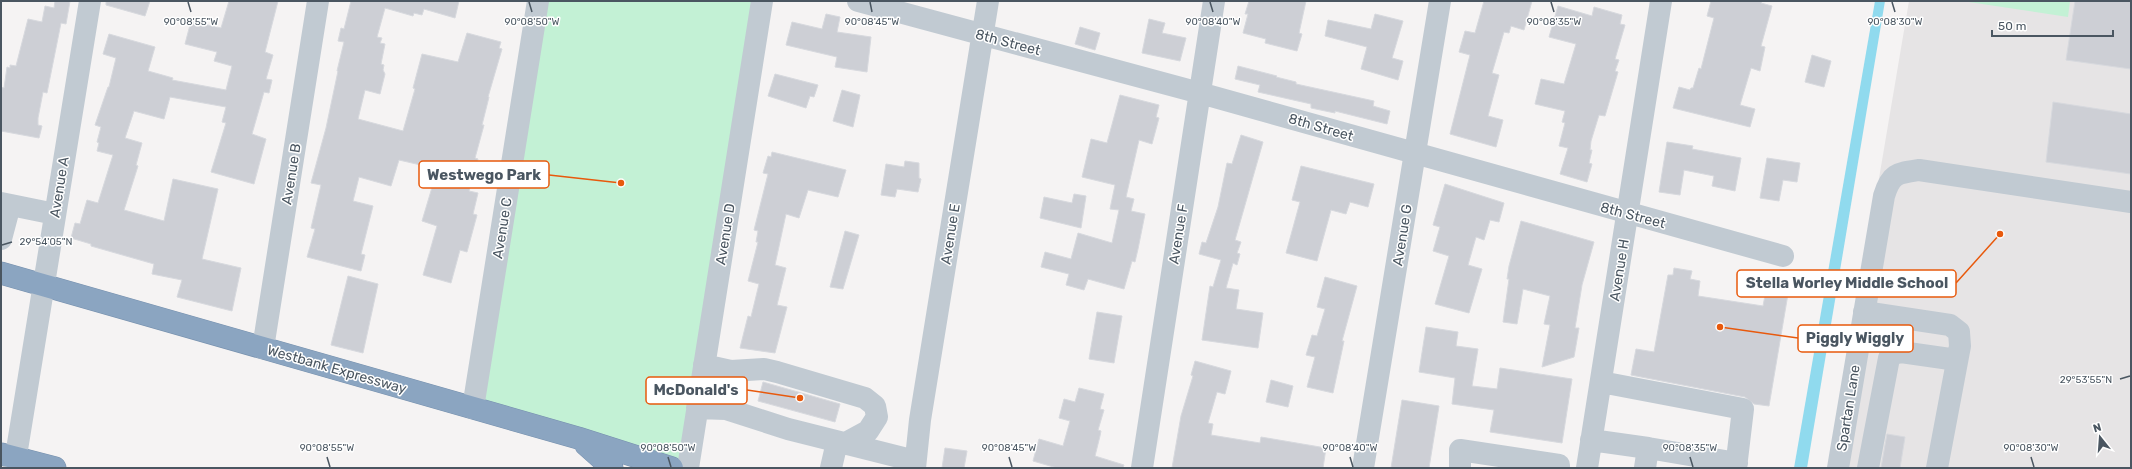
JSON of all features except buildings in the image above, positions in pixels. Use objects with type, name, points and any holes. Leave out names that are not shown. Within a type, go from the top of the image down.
[{"type":"highway","name":"Westbank Expressway","points":[[1,273],[578,438],[672,468]]},
{"type":"highway","points":[[578,438],[612,468]]},
{"type":"highway","points":[[10,460],[55,468]]},
{"type":"street","name":"Avenue A","points":[[10,460],[43,285],[90,1]]},
{"type":"street","name":"Avenue B","points":[[263,348],[318,1]]},
{"type":"street","name":"Avenue C","points":[[473,408],[538,1]]},
{"type":"street","name":"Avenue D","points":[[688,468],[762,1]]},
{"type":"street","name":"8th Street","points":[[858,1],[1200,93],[1628,214],[1783,256]]},
{"type":"street","name":"Avenue E","points":[[915,465],[920,420],[988,1]]},
{"type":"street","name":"Avenue F","points":[[1142,468],[1214,1]]},
{"type":"street","name":"Avenue G","points":[[1363,468],[1440,1]]},
{"type":"street","name":"Avenue H","points":[[1587,468],[1661,1]]},
{"type":"street","name":"Spartan Lane","points":[[1838,468],[1884,196],[1888,183],[1896,174],[1926,171],[2131,202]]},
{"type":"street","points":[[1,239],[5,204],[55,214]]},
{"type":"street","points":[[1864,312],[1950,325],[1959,332],[1960,346],[1938,468]]},
{"type":"street","points":[[1868,468],[1889,358],[1893,354],[1901,352],[1957,360]]},
{"type":"street","points":[[704,366],[731,371],[764,369],[822,383],[865,398],[875,406],[882,438],[875,452]]},
{"type":"street","points":[[726,409],[731,371]]},
{"type":"street","points":[[1591,440],[1646,458],[1736,465],[1743,409],[1601,382]]},
{"type":"street","points":[[697,408],[726,409],[788,430],[875,452],[915,465]]},
{"type":"street","points":[[831,468],[840,443],[868,431],[877,417]]},
{"type":"street","points":[[1460,468],[1460,450],[1500,462],[1559,465],[1559,468]]},
{"type":"shaded area","points":[[1909,1],[2131,1],[2131,468],[1830,468]]},
{"type":"green space","points":[[538,1],[762,1],[688,468],[473,408]]},
{"type":"green space","points":[[1962,1],[2070,1],[2068,17]]},
{"type":"water","points":[[1875,1],[1885,1],[1807,468],[1794,468]]},
{"type":"place","name":"Westwego Park","points":[[621,183]]},
{"type":"place","name":"Stella Worley Middle School","points":[[2000,234]]},
{"type":"place","name":"Piggly Wiggly","points":[[1720,327]]},
{"type":"place","name":"McDonald's","points":[[800,398]]}]
